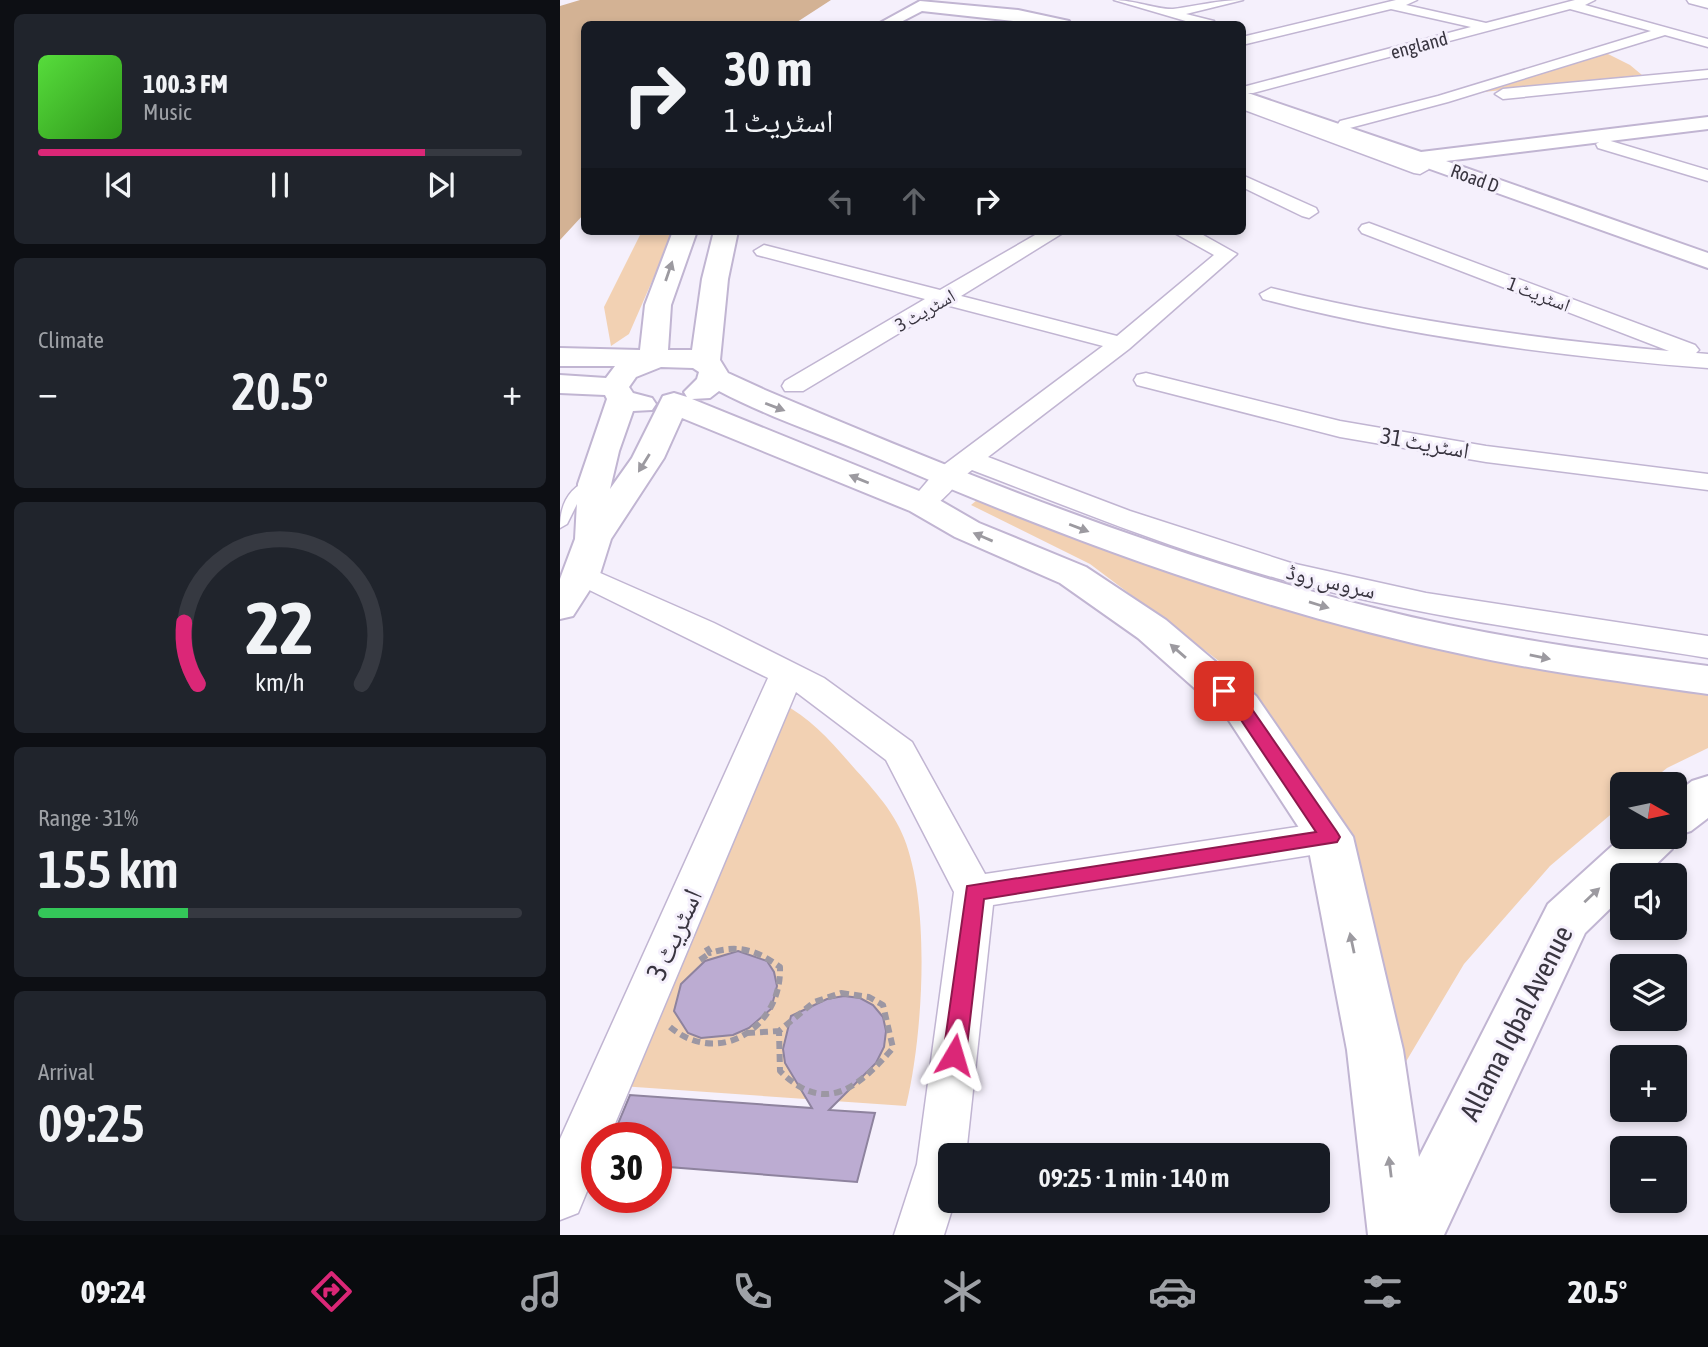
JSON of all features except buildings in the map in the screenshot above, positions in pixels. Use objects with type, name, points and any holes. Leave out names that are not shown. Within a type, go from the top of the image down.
[{"type":"street","points":[[1120,0],[1199,21]]},
{"type":"street","points":[[1172,13],[1237,0]]},
{"type":"street","points":[[1246,33],[1390,2],[1411,0]]},
{"type":"street","name":"england","points":[[1246,93],[1589,0]]},
{"type":"street","points":[[1693,0],[1708,4]]},
{"type":"street","points":[[1246,40],[1390,2],[1485,27]]},
{"type":"street","points":[[923,5],[1027,21]]},
{"type":"street","points":[[892,21],[923,5],[1002,13],[1046,21]]},
{"type":"street","points":[[1572,5],[1708,43]]},
{"type":"street","points":[[1346,124],[1443,99],[1668,30]]},
{"type":"street","points":[[1603,48],[1622,57]]},
{"type":"street","points":[[1640,68],[1658,79]]},
{"type":"street","points":[[1443,99],[1708,74]]},
{"type":"street","name":"Road D","points":[[1246,95],[1346,124],[1433,162],[1708,252]]},
{"type":"street","name":"Road D","points":[[1246,95],[1708,261]]},
{"type":"street","points":[[1433,162],[1708,123]]},
{"type":"street","points":[[1433,162],[1604,144],[1708,129]]},
{"type":"street","points":[[1604,144],[1708,176]]},
{"type":"street","points":[[1246,182],[1309,212]]},
{"type":"street","name":"اسٹریٹ 1","points":[[1369,229],[1708,359]]},
{"type":"street","points":[[653,360],[658,305],[684,235]]},
{"type":"street","points":[[560,384],[618,393],[645,404],[674,402],[697,394],[710,370],[715,279],[725,235]]},
{"type":"street","name":"اسٹریٹ 3","points":[[793,386],[945,298],[1040,235]]},
{"type":"street","points":[[946,480],[1121,344],[1227,254],[1189,235]]},
{"type":"street","points":[[764,251],[1121,344]]},
{"type":"street","points":[[1271,294],[1311,306],[1538,345],[1617,355],[1708,359]]},
{"type":"street","points":[[580,357],[629,349],[652,331],[656,322]]},
{"type":"street","points":[[580,357],[653,360],[682,357],[710,370],[751,398],[946,480],[1113,541],[1349,614],[1545,658],[1708,680]]},
{"type":"street","points":[[588,556],[589,505],[618,393],[625,372],[653,360]]},
{"type":"street","name":"اسٹریٹ 31","points":[[1146,380],[1340,429],[1486,454],[1708,482]]},
{"type":"street","points":[[674,402],[704,417],[946,480]]},
{"type":"street","points":[[560,607],[648,458],[674,402]]},
{"type":"street","points":[[946,480],[967,530],[1073,575],[1152,629],[1241,706],[1330,837],[1375,1050],[1399,1235]]},
{"type":"street","name":"سروس روڈ","points":[[946,480],[1120,517],[1284,571],[1426,603],[1708,647]]},
{"type":"street","points":[[588,556],[811,686],[899,751],[974,892],[941,1164],[919,1235]]},
{"type":"street","name":"اسٹریٹ 3","points":[[560,1195],[787,673]]},
{"type":"street","points":[[974,892],[1330,837]]},
{"type":"street","name":"Allama Iqbal Avenue","points":[[1412,1235],[1566,919],[1641,849]]},
{"type":"lane","points":[[560,524],[572,500],[595,480]]},
{"type":"path","points":[[698,933],[710,953]]},
{"type":"path","points":[[669,1017],[670,1028],[684,1040],[720,1044],[747,1033],[771,1013],[783,980],[780,967],[749,946],[736,946],[710,953],[692,966]]},
{"type":"path","points":[[747,1033],[779,1031],[796,1012],[825,994],[872,997],[883,1005],[893,1048],[861,1081],[843,1091],[826,1096],[802,1093],[780,1071],[777,1039],[779,1031]]},
{"type":"shaded area","points":[[580,0],[831,0],[799,21],[581,21],[581,217],[560,240],[560,6]]},
{"type":"shaded area","points":[[1606,53],[1630,65],[1642,75],[1465,94]]},
{"type":"shaded area","points":[[640,235],[672,235],[629,334],[611,346],[604,307]]},
{"type":"shaded area","points":[[982,496],[1180,573],[1708,690],[1708,748],[1662,772],[1610,772],[1610,815],[1550,866],[1464,964],[1401,1070],[1316,794],[1223,664],[1090,564],[971,505]]},
{"type":"shaded area","points":[[781,703],[809,721],[833,744],[880,798],[899,827],[913,866],[921,934],[922,971],[917,1044],[906,1106],[621,1086]]},
{"type":"route","points":[[954,1055],[974,892],[1330,837],[1241,706],[1224,691]]}]
